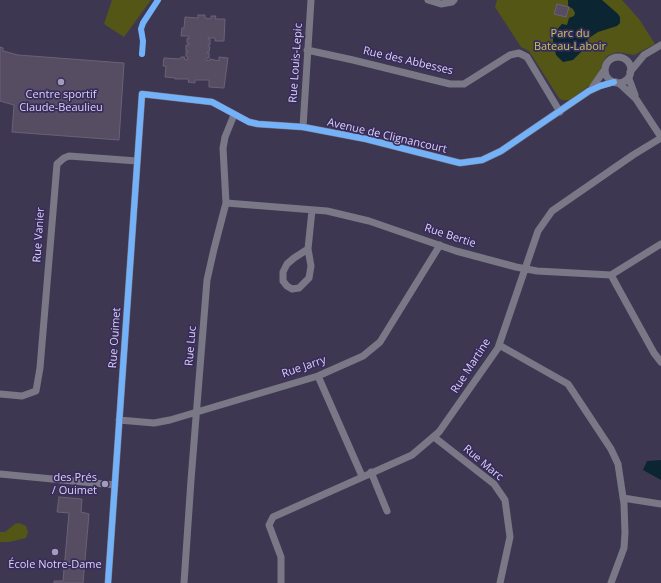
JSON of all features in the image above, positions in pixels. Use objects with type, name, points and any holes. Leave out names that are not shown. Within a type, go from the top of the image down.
[{"type":"street","name":"Rue Louis-Lepic","points":[[303,127],[307,50],[312,0]]},
{"type":"street","points":[[428,0],[441,4],[452,2],[454,0]]},
{"type":"street","points":[[589,91],[610,60],[616,57],[632,58],[644,55],[661,45]]},
{"type":"street","name":"Rue des Abbesses","points":[[307,50],[450,84],[464,84],[510,55],[519,53],[527,57],[560,112]]},
{"type":"street","points":[[589,91],[601,85],[624,80],[644,55]]},
{"type":"street","points":[[620,57],[628,62],[630,72],[629,79],[636,99]]},
{"type":"street","points":[[605,69],[608,78],[625,88],[636,99],[661,137]]},
{"type":"street","name":"Avenue de Clignancourt","points":[[142,94],[212,102],[249,122],[303,127],[366,139],[460,163],[482,160],[501,151],[589,91]]},
{"type":"street","name":"Rue Ouimet","points":[[108,583],[142,94]]},
{"type":"street","name":"Rue Luc","points":[[184,583],[207,280],[226,203],[223,148],[225,138],[234,115]]},
{"type":"street","name":"Rue Martine","points":[[281,583],[281,558],[269,525],[272,517],[412,455],[434,437],[499,345],[538,231],[552,211],[661,137]]},
{"type":"street","name":"Rue Vanier","points":[[0,394],[22,396],[36,391],[40,368],[56,164],[69,156],[137,161]]},
{"type":"street","name":"Rue Bertie","points":[[226,203],[327,211],[369,221],[440,245],[525,269],[611,275]]},
{"type":"street","points":[[308,249],[287,264],[283,272],[283,280],[287,286],[292,289],[299,288],[309,278],[311,266],[308,249],[312,210]]},
{"type":"street","points":[[661,244],[611,275],[654,353],[661,362]]},
{"type":"street","name":"Rue Jarry","points":[[119,420],[154,423],[170,420],[318,376],[363,356],[380,342],[440,245]]},
{"type":"street","points":[[499,345],[568,384],[611,449],[618,464],[623,498],[625,533],[624,548],[610,583]]},
{"type":"street","points":[[318,376],[362,476]]},
{"type":"street","name":"Rue Marc","points":[[434,437],[494,484],[505,500],[510,537],[500,583]]},
{"type":"street","points":[[371,472],[387,511]]},
{"type":"street","points":[[0,474],[115,485]]},
{"type":"street","points":[[623,498],[661,504]]},
{"type":"green space","points":[[112,0],[151,0],[124,37],[104,24]]},
{"type":"green space","name":"Parc du Bateau-Laboir","points":[[497,0],[622,0],[639,19],[655,44],[634,55],[617,52],[607,56],[599,73],[590,85],[570,100],[562,100],[559,98],[529,51],[521,47],[495,7]]},
{"type":"green space","points":[[19,523],[26,526],[28,532],[26,538],[9,542],[0,542],[0,532],[5,532],[15,524]]},
{"type":"water","points":[[568,0],[602,0],[618,14],[620,17],[620,23],[617,26],[598,32],[589,38],[581,52],[573,60],[563,62],[556,55],[553,44],[553,34],[562,24],[567,25],[569,18],[574,16],[575,13],[573,9],[568,6]]},
{"type":"water","points":[[661,460],[661,480],[643,470],[647,461]]},
{"type":"building","points":[[557,4],[569,7],[566,17],[554,14]]},
{"type":"building","points":[[198,15],[205,15],[205,18],[211,19],[211,16],[216,16],[215,19],[225,19],[224,41],[215,41],[215,38],[208,38],[210,39],[210,45],[208,45],[210,47],[209,52],[207,52],[209,53],[209,58],[206,60],[209,61],[210,59],[219,61],[219,57],[228,58],[224,88],[209,87],[209,80],[195,80],[195,83],[188,82],[189,79],[165,77],[166,66],[163,66],[164,58],[180,59],[181,57],[185,57],[184,59],[187,60],[188,57],[186,56],[186,52],[188,51],[186,51],[186,45],[189,45],[189,43],[187,43],[187,38],[189,39],[189,36],[181,36],[182,28],[184,28],[185,17],[198,18]]},
{"type":"building","name":"Centre sportif Claude-Beaulieu","points":[[0,47],[3,48],[3,51],[18,55],[124,63],[119,140],[12,132],[14,105],[0,101]]},
{"type":"building","points":[[59,497],[82,499],[81,512],[89,514],[83,583],[54,583],[54,581],[63,581],[69,513],[57,512]]},
{"type":"cycle path","points":[[142,54],[143,41],[141,29],[143,23],[158,0]]},
{"type":"cycle path","points":[[108,583],[142,94],[212,102],[249,122],[303,127],[366,139],[460,163],[482,160],[501,151],[589,91],[614,82]]},
{"type":"place","name":"Centre sportif Claude-Beaulieu","points":[[61,82]]},
{"type":"place","name":"des Prés / Ouimet","points":[[105,484]]},
{"type":"place","name":"École Notre-Dame","points":[[55,552]]}]
